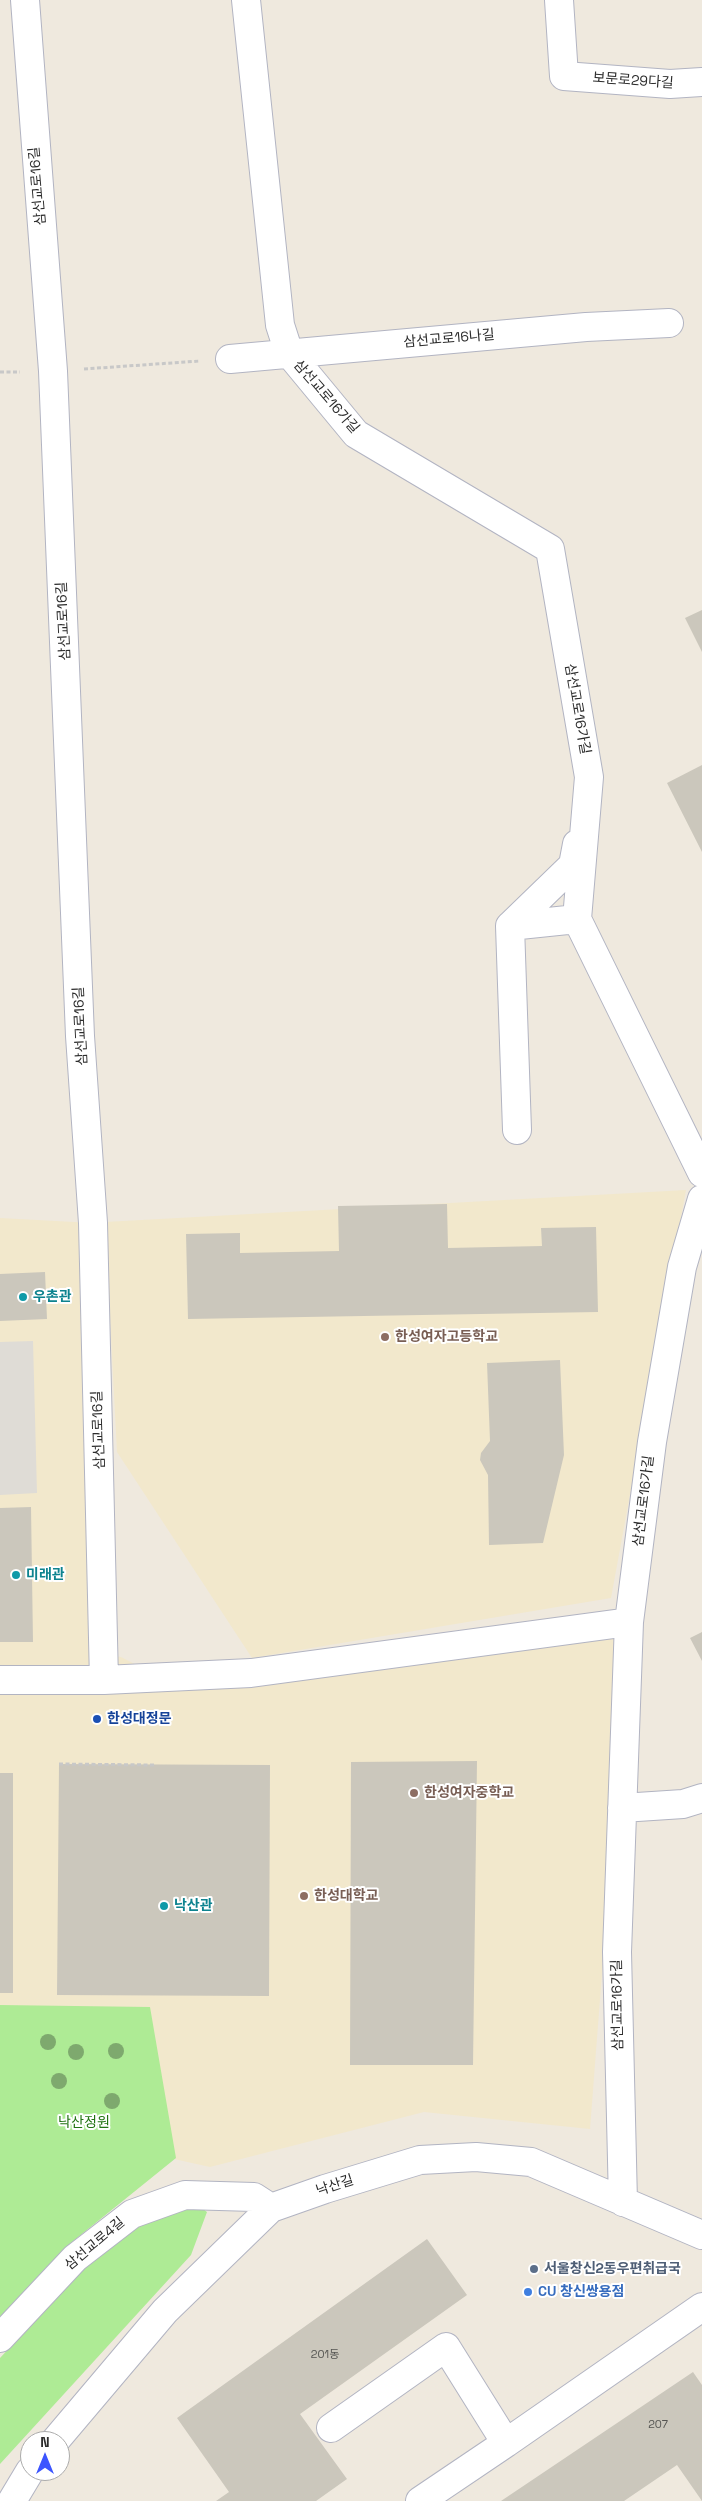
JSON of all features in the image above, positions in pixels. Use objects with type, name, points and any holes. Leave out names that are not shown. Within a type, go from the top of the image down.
[{"type":"street","name":"삼선교로16길","points":[[25,0],[53,371],[80,1036],[93,1223],[104,1680]]},
{"type":"street","name":"삼선교로16가길","points":[[246,0],[280,325],[289,353],[356,434],[550,549],[589,777],[577,918]]},
{"type":"street","name":"보문로29다길","points":[[559,0],[564,76],[670,84],[702,82]]},
{"type":"street","name":"삼선교로16나길","points":[[230,359],[586,327],[669,323]]},
{"type":"street","name":"삼선교로16가길","points":[[510,926],[573,865],[589,777]]},
{"type":"street","points":[[517,1130],[510,926],[577,918],[702,1173]]},
{"type":"street","name":"삼선교로16가길","points":[[624,2202],[617,1952],[629,1622],[653,1432],[682,1267],[702,1199]]},
{"type":"street","points":[[0,1680],[104,1680],[251,1673],[629,1622]]},
{"type":"street","points":[[622,1808],[683,1804],[702,1798]]},
{"type":"street","name":"낙산길","points":[[63,2431],[165,2311],[271,2208],[420,2160],[476,2157],[531,2162],[702,2235]]},
{"type":"street","name":"삼선교로4길","points":[[0,2338],[75,2258],[132,2214],[185,2195],[254,2196],[271,2208]]},
{"type":"street","points":[[420,2501],[702,2306]]},
{"type":"street","points":[[331,2428],[446,2346],[506,2443]]},
{"type":"street","points":[[12,2501],[24,2481]]},
{"type":"path","points":[[53,371],[230,359]]},
{"type":"path","points":[[59,1764],[155,1765]]},
{"type":"shaded area","name":"한성여자고등학교","points":[[686,1190],[611,1598],[252,1658],[117,1452],[105,1222]]},
{"type":"shaded area","name":"한성대학교","points":[[0,1218],[93,1223],[114,1656],[121,1657],[158,1676],[629,1622],[590,2129],[424,2112],[210,2167],[165,2157],[67,2239],[0,2309]]},
{"type":"shaded area","points":[[33,1341],[37,1493],[0,1495],[0,1342]]},
{"type":"green space","name":"낙산정원","points":[[0,2005],[150,2007],[176,2158],[72,2242],[0,2322]]},
{"type":"green space","points":[[177,2206],[200,2207],[207,2212],[191,2255],[30,2431],[20,2431],[20,2442],[0,2464],[0,2358],[100,2251],[153,2217]]},
{"type":"building","points":[[702,610],[702,652],[685,618]]},
{"type":"building","points":[[702,765],[702,852],[667,783]]},
{"type":"building","points":[[447,1204],[448,1248],[542,1246],[541,1228],[596,1227],[598,1312],[188,1319],[186,1234],[240,1233],[240,1253],[339,1251],[338,1206]]},
{"type":"building","name":"우촌관","points":[[45,1272],[47,1319],[0,1321],[0,1274]]},
{"type":"building","name":"한성여자고등학교","points":[[560,1360],[564,1455],[543,1543],[489,1545],[488,1475],[480,1460],[481,1453],[490,1441],[487,1363]]},
{"type":"building","name":"미래관","points":[[31,1507],[33,1642],[0,1642],[0,1508]]},
{"type":"building","points":[[702,1632],[702,1661],[690,1638]]},
{"type":"building","points":[[477,1761],[473,2065],[350,2065],[351,1762]]},
{"type":"building","name":"낙산관","points":[[59,1764],[270,1765],[269,1996],[57,1995]]},
{"type":"building","points":[[0,1773],[13,1773],[13,1993],[0,1993]]},
{"type":"building","points":[[427,2239],[467,2295],[300,2414],[347,2479],[316,2501],[216,2501],[229,2492],[177,2418]]},
{"type":"building","points":[[693,2372],[702,2385],[702,2501],[677,2465],[624,2501],[501,2501]]},
{"type":"place","name":"우촌관","points":[[23,1297]]},
{"type":"place","name":"한성여자고등학교","points":[[385,1337]]},
{"type":"place","name":"미래관","points":[[16,1575]]},
{"type":"place","name":"한성대정문","points":[[97,1719]]},
{"type":"place","name":"한성여자중학교","points":[[414,1793]]},
{"type":"place","name":"한성대학교","points":[[304,1896]]},
{"type":"place","name":"낙산관","points":[[164,1906]]},
{"type":"place","name":"서울창신2동우편취급국","points":[[534,2269]]},
{"type":"place","name":"CU 창신쌍용점","points":[[528,2292]]}]
